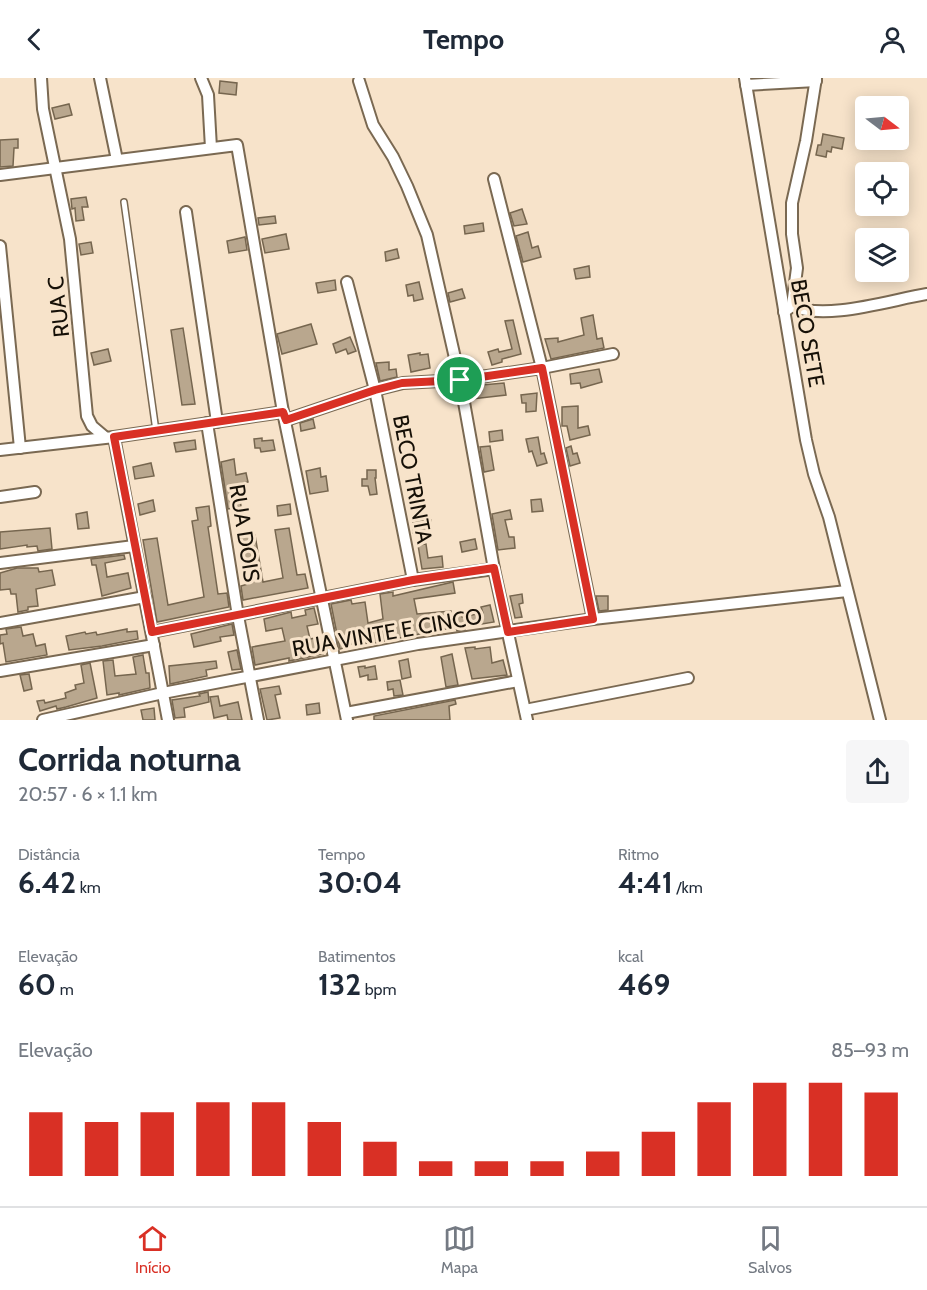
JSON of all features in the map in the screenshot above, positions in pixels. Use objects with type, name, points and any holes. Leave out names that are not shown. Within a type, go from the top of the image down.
[{"type":"street","name":"RUA C","points":[[41,78],[43,109],[70,239],[87,416],[92,426],[110,437]]},
{"type":"street","points":[[100,78],[117,160]]},
{"type":"street","points":[[201,78],[208,95],[210,148]]},
{"type":"street","points":[[746,81],[816,79],[806,141],[792,202],[792,234],[797,268],[788,309],[844,310],[927,294]]},
{"type":"street","points":[[358,81],[374,125],[407,186],[427,235],[460,380],[494,568],[526,715],[688,678]]},
{"type":"street","name":"BECO SETE","points":[[746,81],[788,309],[806,440],[880,720]]},
{"type":"street","points":[[0,175],[237,145],[285,416],[346,716],[518,681]]},
{"type":"street","points":[[494,179],[542,368],[593,619]]},
{"type":"street","name":"RUA DOIS","points":[[186,212],[238,616],[258,720]]},
{"type":"street","points":[[0,246],[20,448]]},
{"type":"street","name":"BECO TRINTA","points":[[347,282],[375,390],[413,580]]},
{"type":"street","points":[[0,450],[285,416],[402,383],[460,380],[542,368],[613,354]]},
{"type":"street","points":[[110,437],[145,597],[168,720]]},
{"type":"street","points":[[0,497],[35,492]]},
{"type":"street","points":[[0,563],[134,546]]},
{"type":"street","points":[[152,632],[413,580],[494,568]]},
{"type":"street","name":"RUA VINTE E CINCO","points":[[43,720],[78,716],[163,693],[418,644],[593,619],[847,591]]},
{"type":"street","points":[[0,623],[145,597]]},
{"type":"street","points":[[0,671],[153,645]]},
{"type":"lane","points":[[124,202],[156,431]]},
{"type":"building","points":[[220,81],[237,83],[236,95],[219,93]]},
{"type":"building","points":[[69,104],[72,115],[55,119],[52,108]]},
{"type":"building","points":[[823,134],[844,138],[842,149],[832,147],[831,152],[827,151],[826,157],[816,155]]},
{"type":"building","points":[[18,139],[18,148],[14,148],[13,166],[0,167],[0,140]]},
{"type":"building","points":[[86,197],[88,207],[82,207],[84,220],[76,221],[75,208],[72,209],[71,199]]},
{"type":"building","points":[[522,209],[527,224],[514,226],[510,213]]},
{"type":"building","points":[[275,216],[276,223],[259,225],[258,218]]},
{"type":"building","points":[[483,223],[484,231],[465,234],[464,226]]},
{"type":"building","points":[[528,232],[532,248],[538,246],[541,257],[523,262],[516,236]]},
{"type":"building","points":[[286,234],[289,249],[265,253],[262,239]]},
{"type":"building","points":[[245,237],[247,250],[229,253],[227,241]]},
{"type":"building","points":[[91,242],[93,253],[81,255],[79,244]]},
{"type":"building","points":[[397,249],[399,258],[386,261],[385,252]]},
{"type":"building","points":[[589,266],[590,277],[576,279],[574,269]]},
{"type":"building","points":[[335,280],[336,290],[318,293],[316,283]]},
{"type":"building","points":[[419,282],[423,299],[414,301],[413,295],[408,296],[406,285]]},
{"type":"building","points":[[462,289],[465,298],[450,302],[448,293]]},
{"type":"building","points":[[593,315],[597,339],[602,338],[604,348],[551,359],[545,339],[558,338],[558,342],[584,335],[581,318]]},
{"type":"building","points":[[513,320],[521,354],[502,359],[502,362],[492,365],[488,352],[512,349],[505,321]]},
{"type":"building","points":[[311,324],[317,344],[282,354],[277,334]]},
{"type":"building","points":[[183,328],[195,404],[182,405],[171,330]]},
{"type":"building","points":[[350,337],[356,351],[348,354],[346,349],[336,353],[333,344]]},
{"type":"building","points":[[108,349],[111,361],[94,365],[91,353]]},
{"type":"building","points":[[420,353],[420,355],[428,354],[430,368],[411,372],[408,355]]},
{"type":"building","points":[[389,362],[389,370],[396,369],[397,377],[380,381],[376,363]]},
{"type":"building","points":[[599,369],[602,382],[581,388],[580,383],[571,384],[570,374]]},
{"type":"building","points":[[504,383],[506,395],[472,399],[471,386]]},
{"type":"building","points":[[537,393],[536,411],[526,412],[526,403],[522,403],[521,395]]},
{"type":"building","points":[[578,406],[578,428],[588,426],[590,435],[570,440],[567,426],[562,426],[562,407]]},
{"type":"building","points":[[313,419],[315,428],[301,431],[300,423]]},
{"type":"building","points":[[502,430],[503,440],[490,442],[489,432]]},
{"type":"building","points":[[538,437],[541,454],[544,453],[547,463],[537,466],[532,451],[529,452],[526,439]]},
{"type":"building","points":[[262,438],[262,441],[273,440],[275,450],[261,452],[260,448],[255,448],[254,439]]},
{"type":"building","points":[[195,440],[196,449],[176,452],[174,443]]},
{"type":"building","points":[[490,446],[494,470],[484,472],[480,447]]},
{"type":"building","points":[[571,446],[573,454],[577,453],[580,463],[570,466],[566,448]]},
{"type":"building","points":[[234,459],[236,475],[246,473],[248,482],[239,484],[241,507],[228,509],[221,462]]},
{"type":"building","points":[[151,463],[154,476],[135,479],[133,467]]},
{"type":"building","points":[[320,468],[321,477],[326,476],[328,491],[310,494],[306,471]]},
{"type":"building","points":[[367,470],[376,470],[377,494],[370,495],[368,486],[362,486],[362,479],[367,479]]},
{"type":"building","points":[[541,499],[543,511],[532,512],[531,500]]},
{"type":"building","points":[[153,500],[155,511],[140,515],[138,504]]},
{"type":"building","points":[[290,504],[291,514],[278,516],[277,506]]},
{"type":"building","points":[[209,506],[211,526],[208,527],[218,594],[227,593],[229,607],[157,622],[143,540],[157,538],[168,605],[204,597],[192,521],[198,520],[196,508]]},
{"type":"building","points":[[510,510],[512,519],[505,520],[509,537],[514,537],[515,548],[498,550],[492,514]]},
{"type":"building","points":[[87,512],[89,528],[78,529],[76,514]]},
{"type":"building","points":[[431,520],[431,532],[413,533],[413,521]]},
{"type":"building","points":[[50,528],[52,549],[38,551],[37,546],[27,547],[27,545],[0,549],[0,532]]},
{"type":"building","points":[[289,528],[297,575],[305,574],[308,588],[243,600],[241,586],[248,584],[240,537],[255,535],[263,582],[283,578],[275,530]]},
{"type":"building","points":[[475,539],[477,549],[462,552],[460,542]]},
{"type":"building","points":[[426,544],[428,558],[442,556],[443,567],[422,569],[418,545]]},
{"type":"building","points":[[124,555],[125,559],[105,563],[107,577],[128,573],[131,588],[102,596],[96,565],[92,565],[91,559]]},
{"type":"building","points":[[17,568],[38,568],[39,572],[52,570],[55,585],[36,589],[38,606],[28,607],[28,610],[18,612],[16,594],[11,594],[10,589],[0,590],[0,573]]},
{"type":"building","points":[[453,582],[455,593],[414,599],[417,614],[451,611],[452,616],[461,614],[462,617],[483,613],[481,607],[490,605],[494,622],[464,627],[465,630],[445,629],[374,643],[349,644],[350,646],[340,649],[331,604],[351,600],[352,604],[365,602],[368,623],[383,619],[380,594],[393,592],[393,596]]},
{"type":"building","points":[[522,594],[523,603],[519,604],[522,617],[515,618],[510,596]]},
{"type":"building","points":[[596,596],[608,596],[608,610],[599,611]]},
{"type":"building","points":[[314,608],[318,624],[307,626],[310,639],[320,637],[323,654],[255,665],[252,647],[285,641],[282,628],[266,631],[264,619],[291,612],[292,618],[306,615],[305,610]]},
{"type":"building","points":[[232,624],[234,635],[220,637],[221,641],[194,647],[191,634]]},
{"type":"building","points":[[21,627],[23,636],[33,634],[36,646],[45,644],[47,655],[6,662],[3,643],[0,644],[0,635],[7,634],[6,629]]},
{"type":"building","points":[[127,629],[127,632],[137,631],[138,639],[69,650],[66,636],[85,632],[86,634],[96,632],[97,635]]},
{"type":"building","points":[[475,647],[475,649],[490,647],[492,663],[503,660],[507,675],[472,679],[465,648]]},
{"type":"building","points":[[237,650],[241,669],[232,670],[228,652]]},
{"type":"building","points":[[452,654],[458,685],[446,687],[441,657]]},
{"type":"building","points":[[143,655],[146,673],[149,673],[150,688],[119,695],[119,693],[107,695],[103,661],[113,660],[115,676],[136,674],[133,657]]},
{"type":"building","points":[[408,659],[411,677],[402,679],[399,661]]},
{"type":"building","points":[[216,661],[217,668],[206,670],[207,676],[170,684],[169,666]]},
{"type":"building","points":[[90,663],[97,698],[66,707],[57,709],[56,706],[40,711],[37,701],[44,700],[45,703],[66,698],[65,693],[76,689],[75,685],[84,683],[81,665]]},
{"type":"building","points":[[365,666],[365,668],[375,666],[377,679],[368,680],[368,675],[360,677],[358,667]]},
{"type":"building","points":[[29,674],[32,689],[24,691],[20,675]]},
{"type":"building","points":[[400,680],[403,695],[394,696],[393,689],[388,690],[387,682]]},
{"type":"building","points":[[279,686],[281,694],[275,695],[280,718],[267,720],[260,689]]},
{"type":"building","points":[[208,692],[209,702],[184,708],[185,717],[175,718],[172,700],[200,696],[199,694]]},
{"type":"building","points":[[218,696],[220,706],[238,702],[242,720],[228,720],[227,715],[214,718],[210,697]]},
{"type":"building","points":[[455,700],[456,704],[449,706],[450,720],[374,720],[374,716]]},
{"type":"building","points":[[319,703],[320,713],[307,715],[306,705]]},
{"type":"building","points":[[154,708],[155,720],[143,720],[141,710]]},
{"type":"route","points":[[542,368],[593,619],[508,632],[494,568],[413,580],[152,632],[114,437],[283,412],[286,420],[402,383],[460,380],[542,368]]}]
